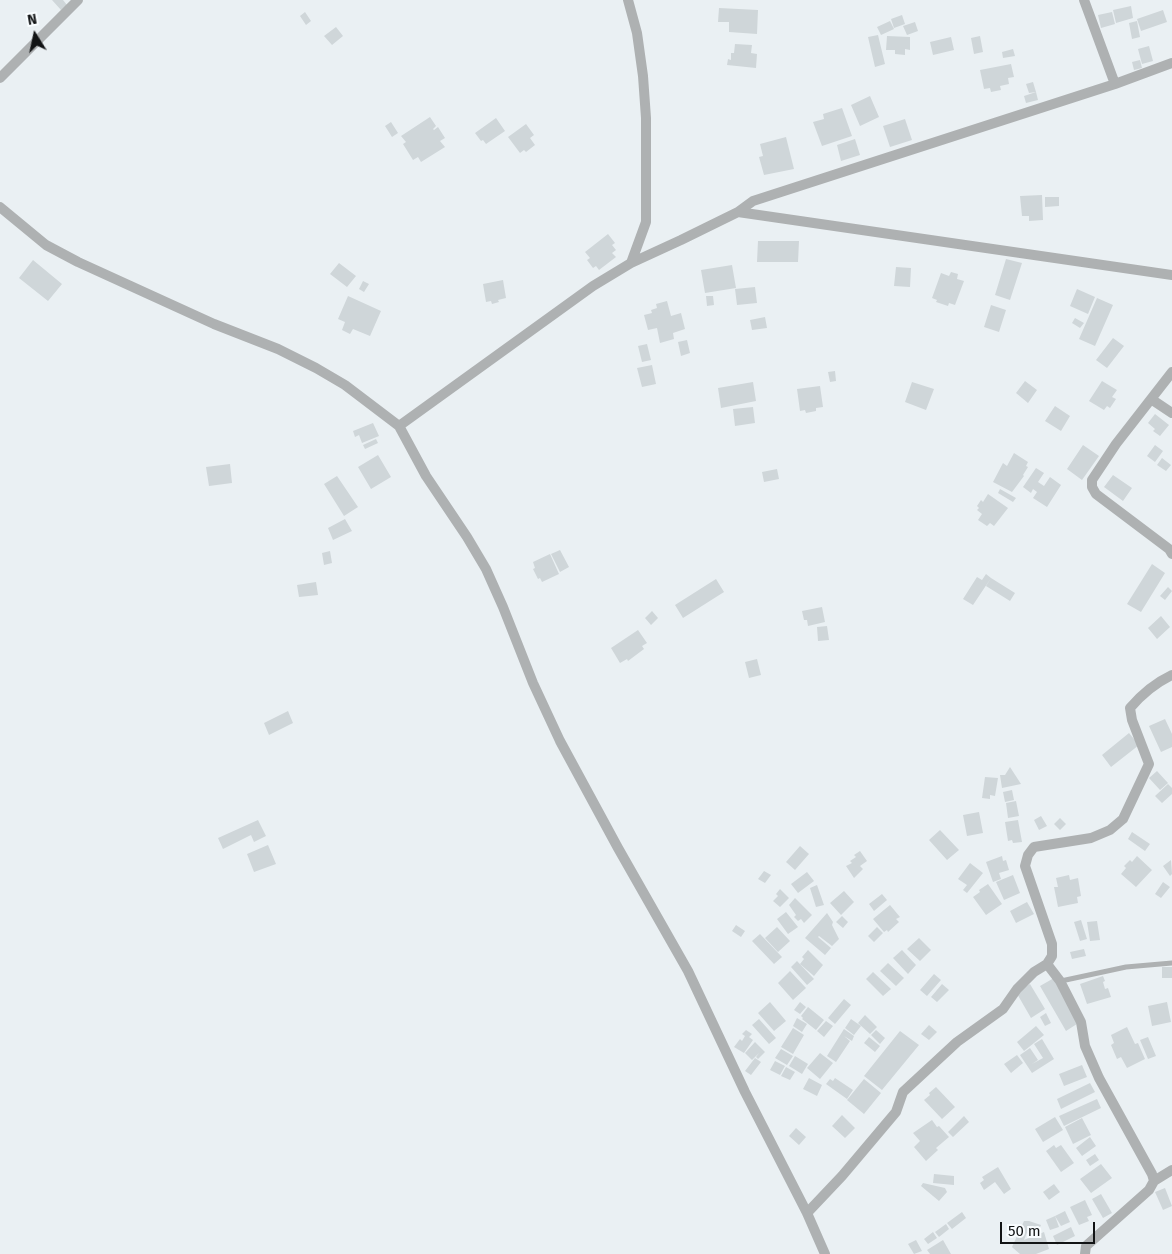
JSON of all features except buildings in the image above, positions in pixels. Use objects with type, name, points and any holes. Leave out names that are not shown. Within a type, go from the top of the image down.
[{"type":"street","points":[[0,78],[78,0]]},
{"type":"street","points":[[628,0],[637,33],[646,118],[646,222],[631,263]]},
{"type":"street","points":[[1084,0],[1115,84]]},
{"type":"street","points":[[399,426],[593,286],[631,263],[738,212],[753,201],[1115,84],[1172,63]]},
{"type":"street","points":[[0,207],[46,245],[78,262],[214,324],[278,349],[316,368],[345,385],[399,426],[426,476],[486,569],[533,683],[560,741],[688,971],[745,1092],[808,1212],[825,1254]]},
{"type":"street","points":[[738,212],[1172,275]]},
{"type":"street","points":[[1172,372],[1116,444],[1092,480],[1092,487],[1096,494],[1169,549],[1172,554]]},
{"type":"street","points":[[1151,398],[1172,413]]},
{"type":"street","points":[[808,1212],[842,1176],[896,1112],[903,1092],[957,1042],[1003,1009],[1017,989],[1034,972],[1047,964],[1052,956],[1052,944],[1025,866],[1028,855],[1034,847],[1092,838],[1110,830],[1122,819],[1149,764],[1132,720],[1130,708],[1138,698],[1159,681],[1172,675]]},
{"type":"street","points":[[1047,964],[1060,981],[1081,1022],[1085,1046],[1099,1078],[1152,1174],[1154,1181]]},
{"type":"street","points":[[1085,1254],[1086,1246],[1149,1190],[1154,1181],[1172,1170]]},
{"type":"lane","points":[[1060,981],[1126,967],[1172,963]]}]
